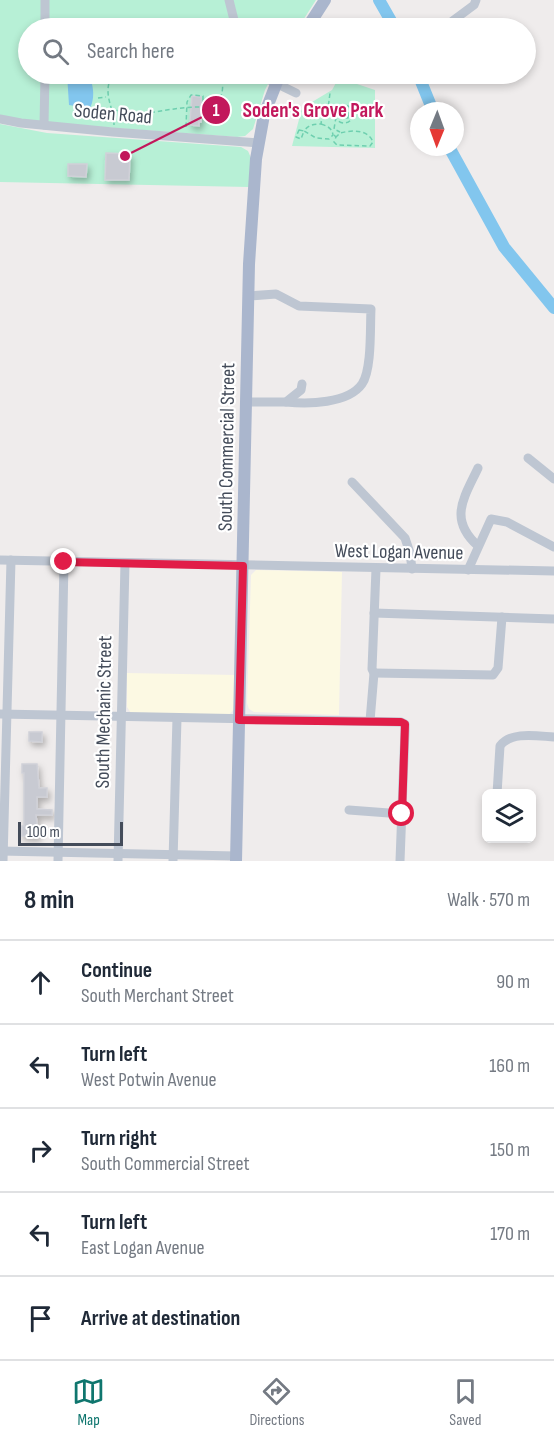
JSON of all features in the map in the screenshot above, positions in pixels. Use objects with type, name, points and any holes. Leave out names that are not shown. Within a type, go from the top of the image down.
[{"type":"main road","points":[[313,18],[325,0]]},
{"type":"main road","name":"South Commercial Street","points":[[236,858],[246,402],[254,182],[258,143],[264,116],[276,84]]},
{"type":"street","points":[[45,0],[45,18]]},
{"type":"street","points":[[229,0],[234,18]]},
{"type":"street","points":[[456,18],[476,0]]},
{"type":"street","points":[[44,125],[45,84]]},
{"type":"street","points":[[285,84],[296,93]]},
{"type":"street","name":"Soden Road","points":[[0,119],[113,132],[258,143]]},
{"type":"street","points":[[246,402],[305,404],[324,402],[349,395],[362,383],[369,361],[371,309],[299,306],[276,294],[249,296]]},
{"type":"street","points":[[286,402],[301,390],[302,384]]},
{"type":"street","points":[[528,458],[554,480]]},
{"type":"street","points":[[478,468],[461,506],[460,515],[467,537],[478,546]]},
{"type":"street","points":[[352,482],[405,538],[412,569]]},
{"type":"street","points":[[468,570],[491,519],[507,522],[554,548]]},
{"type":"street","name":"West Logan Avenue","points":[[0,560],[554,571]]},
{"type":"street","points":[[3,861],[3,714],[10,560]]},
{"type":"street","points":[[58,856],[64,562]]},
{"type":"street","name":"South Mechanic Street","points":[[118,857],[125,563]]},
{"type":"street","points":[[370,721],[374,673],[372,669],[376,569]]},
{"type":"street","points":[[374,613],[554,619]]},
{"type":"street","points":[[374,673],[493,675],[498,668],[502,617]]},
{"type":"street","points":[[3,714],[401,722],[405,724],[400,861]]},
{"type":"street","points":[[173,858],[177,718]]},
{"type":"street","points":[[497,789],[500,746],[504,740],[516,736],[554,737]]},
{"type":"street","points":[[349,810],[402,814]]},
{"type":"street","points":[[2,851],[58,856],[236,858]]},
{"type":"path","points":[[109,84],[108,96],[113,111],[113,132]]},
{"type":"path","points":[[113,111],[126,110],[142,113],[187,107],[213,108],[219,103],[224,84]]},
{"type":"path","points":[[321,124],[322,117],[328,109],[330,93]]},
{"type":"path","points":[[186,127],[187,107],[191,95],[203,96],[203,107]]},
{"type":"path","points":[[98,98],[108,96]]},
{"type":"path","points":[[336,117],[344,123],[351,122],[352,112],[348,106],[339,107],[336,112],[334,129],[340,133]]},
{"type":"path","points":[[328,109],[341,114],[341,117],[353,118]]},
{"type":"path","points":[[334,142],[340,133],[357,131],[371,137],[372,145],[354,147],[346,144],[337,145],[329,139],[316,138],[304,131],[307,127],[321,124],[328,126],[336,137]]},
{"type":"path","points":[[329,139],[333,135]]},
{"type":"shaded area","points":[[256,570],[342,572],[339,715],[254,712],[249,709],[247,703],[251,575]]},
{"type":"shaded area","points":[[127,673],[236,675],[235,708],[229,715],[131,713],[127,707]]},
{"type":"green space","points":[[0,0],[316,0],[304,18],[18,18],[18,84],[268,84],[253,129],[245,136],[34,122],[0,115]]},
{"type":"green space","points":[[335,84],[357,84],[375,90],[375,148],[292,146],[302,108],[332,90]]},
{"type":"green space","points":[[0,124],[47,133],[241,147],[248,151],[251,158],[249,187],[0,182]]},
{"type":"water","points":[[68,84],[91,84],[93,101],[85,115],[74,115],[74,112],[81,107],[69,105]]},
{"type":"building","points":[[192,96],[201,97],[199,126],[191,125],[190,121]]},
{"type":"building","points":[[106,153],[130,154],[129,180],[105,180]]},
{"type":"building","points":[[68,164],[87,164],[86,177],[68,176]]},
{"type":"building","points":[[29,732],[42,732],[42,742],[29,741]]},
{"type":"building","points":[[22,764],[37,764],[39,788],[47,788],[47,797],[37,797],[37,809],[52,810],[52,815],[36,815],[38,837],[22,836],[24,773],[22,773]]},
{"type":"waterway","points":[[379,0],[389,18]]},
{"type":"waterway","points":[[422,84],[429,102]]},
{"type":"waterway","points":[[454,156],[504,247],[554,308]]},
{"type":"place","name":"Soden's Grove Park","points":[[125,156]]},
{"type":"route","points":[[64,562],[243,566],[239,720],[401,722],[405,724],[402,814]]}]
